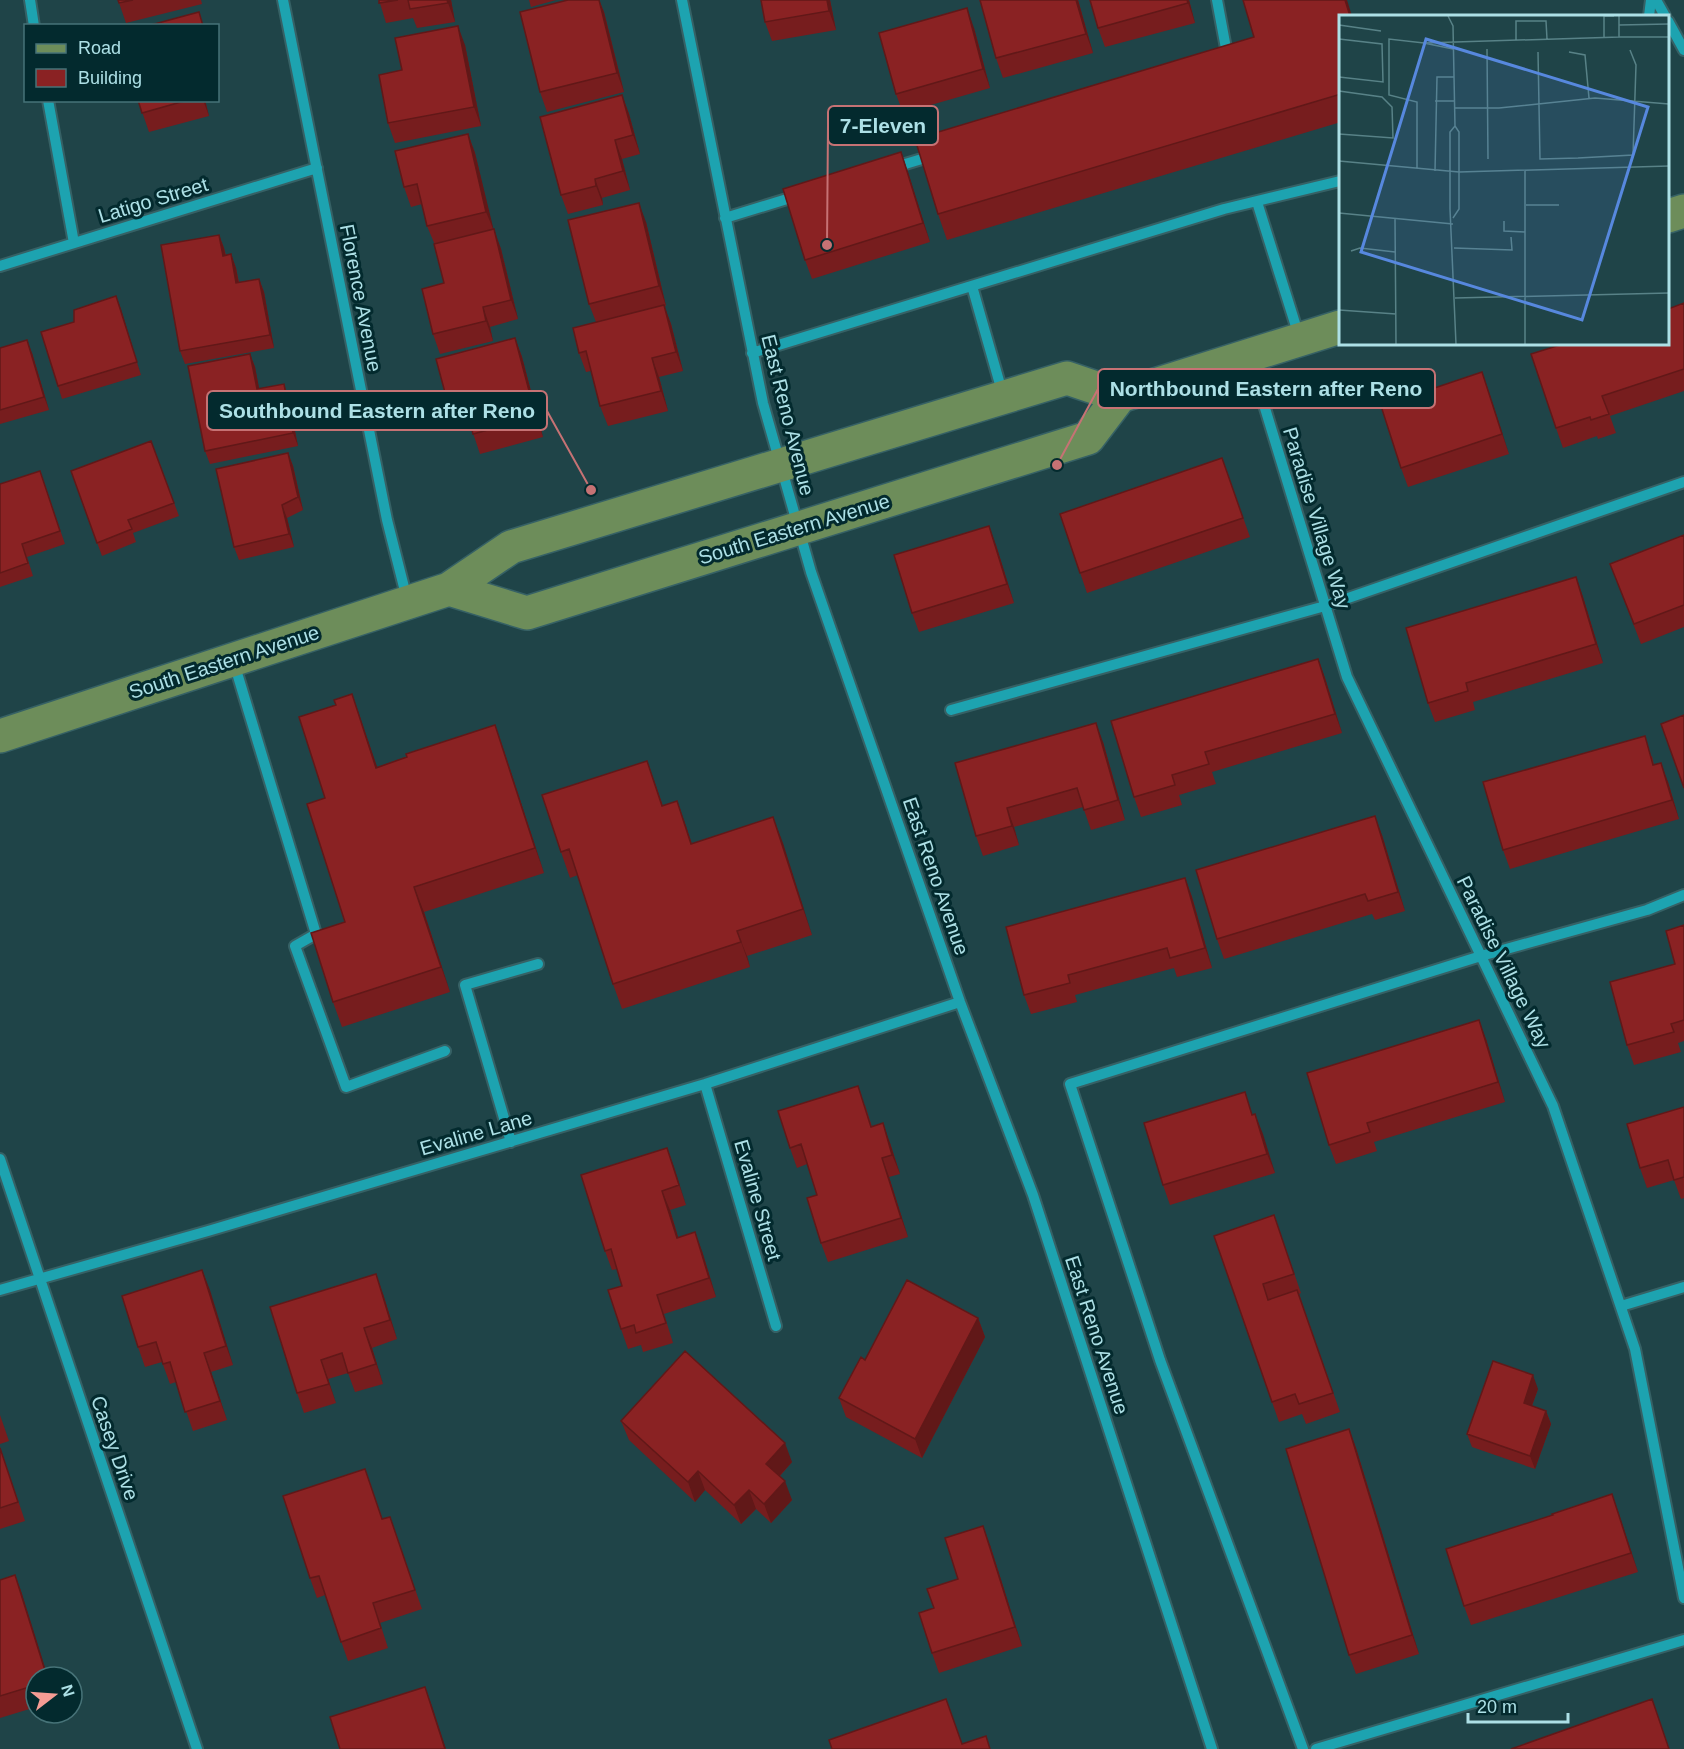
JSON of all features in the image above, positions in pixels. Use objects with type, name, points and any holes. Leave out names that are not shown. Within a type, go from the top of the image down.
[{"type":"main road","points":[[1120,396],[1339,328]]},
{"type":"main road","name":"South Eastern Avenue","points":[[0,736],[449,589],[511,547],[1004,397],[1067,378],[1120,396],[1088,438],[527,613],[449,589]]},
{"type":"street","points":[[30,0],[34,24]]},
{"type":"street","name":"Florence Avenue","points":[[283,0],[387,520],[408,603]]},
{"type":"street","name":"East Reno Avenue","points":[[682,0],[765,411],[815,585],[960,1002],[1033,1195],[1212,1749]]},
{"type":"street","points":[[1217,0],[1228,64],[1221,68]]},
{"type":"street","points":[[1649,15],[1651,0]]},
{"type":"street","points":[[1656,0],[1664,15]]},
{"type":"street","points":[[1669,23],[1684,50]]},
{"type":"street","points":[[48,102],[74,243]]},
{"type":"street","points":[[884,170],[941,153]]},
{"type":"street","name":"Latigo Street","points":[[0,266],[317,168]]},
{"type":"street","points":[[752,353],[1224,209],[1339,182]]},
{"type":"street","points":[[725,218],[816,191]]},
{"type":"street","points":[[1257,202],[1300,340]]},
{"type":"street","points":[[972,286],[1004,397]]},
{"type":"street","name":"Paradise Village Way","points":[[1249,356],[1347,677],[1553,1106],[1635,1349],[1684,1598]]},
{"type":"street","points":[[951,710],[1325,606],[1684,482]]},
{"type":"street","points":[[233,659],[316,934],[295,946],[346,1087],[445,1051]]},
{"type":"street","points":[[1303,1749],[1160,1360],[1070,1084],[1481,956],[1647,910],[1684,895]]},
{"type":"street","points":[[511,1142],[465,985],[538,964]]},
{"type":"street","name":"Evaline Lane","points":[[0,1290],[705,1084],[960,1002]]},
{"type":"street","name":"Evaline Street","points":[[705,1084],[776,1326]]},
{"type":"street","name":"Casey Drive","points":[[0,1159],[197,1749]]},
{"type":"street","points":[[1621,1306],[1684,1287]]},
{"type":"street","points":[[1316,1749],[1684,1640]]},
{"type":"building","points":[[379,0],[398,0],[379,3]]},
{"type":"building","points":[[408,0],[447,0],[448,3],[410,9]]},
{"type":"building","points":[[568,0],[599,0],[617,73],[540,92],[520,12]]},
{"type":"building","points":[[761,0],[827,0],[829,11],[765,22]]},
{"type":"building","points":[[980,0],[1076,0],[1086,34],[996,58]]},
{"type":"building","points":[[1090,0],[1187,0],[1188,3],[1098,28]]},
{"type":"building","points":[[1243,0],[1345,0],[1350,15],[1339,15],[1339,95],[938,214],[915,139],[1254,37]]},
{"type":"building","points":[[967,8],[983,69],[896,94],[879,33]]},
{"type":"building","points":[[199,12],[202,24],[154,24]]},
{"type":"building","points":[[458,26],[474,107],[388,123],[379,75],[402,70],[395,38]]},
{"type":"building","points":[[622,95],[633,135],[615,140],[623,171],[595,179],[596,186],[561,195],[540,117]]},
{"type":"building","points":[[139,102],[181,102],[142,113]]},
{"type":"building","points":[[468,134],[486,212],[427,226],[417,184],[404,187],[395,151]]},
{"type":"building","points":[[901,152],[923,223],[805,260],[783,189]]},
{"type":"building","points":[[639,203],[659,286],[589,304],[568,220]]},
{"type":"building","points":[[494,229],[511,300],[483,307],[486,321],[433,334],[422,289],[444,283],[434,244]]},
{"type":"building","points":[[219,235],[223,256],[231,254],[236,283],[259,279],[270,335],[180,351],[161,245]]},
{"type":"building","points":[[116,296],[137,362],[58,386],[41,332],[74,322],[74,310]]},
{"type":"building","points":[[1684,303],[1684,369],[1602,396],[1609,414],[1591,420],[1590,417],[1556,428],[1531,354],[1560,345],[1669,345],[1669,309]]},
{"type":"building","points":[[664,305],[676,352],[652,358],[661,391],[600,406],[586,351],[579,353],[573,328]]},
{"type":"building","points":[[515,338],[536,417],[473,434],[466,407],[450,411],[436,359]]},
{"type":"building","points":[[27,340],[44,397],[0,410],[0,348]]},
{"type":"building","points":[[250,354],[257,389],[284,384],[293,433],[205,451],[188,366]]},
{"type":"building","points":[[1482,372],[1502,434],[1401,468],[1381,406]]},
{"type":"building","points":[[151,441],[174,503],[128,520],[132,529],[97,543],[71,471]]},
{"type":"building","points":[[288,453],[298,497],[282,505],[289,534],[234,547],[216,469]]},
{"type":"building","points":[[1222,458],[1243,518],[1080,573],[1060,514]]},
{"type":"building","points":[[40,471],[60,531],[22,544],[28,563],[0,573],[0,484]]},
{"type":"building","points":[[989,526],[1007,584],[912,613],[894,555]]},
{"type":"building","points":[[1684,535],[1684,605],[1634,624],[1610,564]]},
{"type":"building","points":[[1576,577],[1596,644],[1466,683],[1468,691],[1428,703],[1406,628]]},
{"type":"building","points":[[1318,659],[1335,714],[1205,752],[1209,764],[1172,775],[1175,785],[1134,797],[1111,721]]},
{"type":"building","points":[[352,694],[376,768],[407,757],[406,754],[495,725],[535,848],[414,887],[441,967],[333,1002],[311,933],[345,922],[307,804],[325,798],[299,717],[336,705],[334,700]]},
{"type":"building","points":[[1684,715],[1684,788],[1661,724]]},
{"type":"building","points":[[1096,723],[1118,800],[1084,810],[1077,788],[1007,808],[1012,826],[976,836],[955,763]]},
{"type":"building","points":[[1645,736],[1653,765],[1661,763],[1672,800],[1503,850],[1483,782]]},
{"type":"building","points":[[647,761],[662,806],[677,801],[691,844],[773,817],[803,909],[737,931],[741,942],[613,984],[569,849],[561,852],[542,795]]},
{"type":"building","points":[[1375,816],[1398,892],[1368,901],[1365,894],[1217,939],[1196,870]]},
{"type":"building","points":[[1185,878],[1205,948],[1170,958],[1167,948],[1068,975],[1070,983],[1024,995],[1006,927]]},
{"type":"building","points":[[1684,925],[1684,1020],[1671,1024],[1674,1032],[1627,1045],[1610,982],[1675,964],[1666,931]]},
{"type":"building","points":[[1479,1020],[1498,1082],[1367,1123],[1370,1132],[1329,1145],[1307,1073]]},
{"type":"building","points":[[858,1086],[871,1127],[883,1123],[892,1155],[882,1158],[901,1218],[821,1243],[807,1198],[817,1195],[801,1144],[790,1148],[778,1111]]},
{"type":"building","points":[[1245,1092],[1252,1115],[1255,1114],[1267,1154],[1163,1185],[1144,1123]]},
{"type":"building","points":[[1684,1107],[1684,1177],[1674,1180],[1668,1160],[1640,1168],[1627,1124]]},
{"type":"building","points":[[667,1148],[679,1185],[662,1191],[677,1238],[695,1232],[709,1278],[657,1295],[666,1323],[636,1333],[634,1325],[621,1329],[608,1290],[622,1286],[611,1249],[605,1251],[581,1175]]},
{"type":"building","points":[[1274,1215],[1294,1274],[1263,1284],[1268,1300],[1297,1290],[1333,1393],[1299,1404],[1295,1394],[1272,1402],[1214,1236]]},
{"type":"building","points":[[202,1270],[226,1346],[204,1353],[220,1401],[185,1412],[170,1362],[163,1364],[156,1342],[138,1347],[122,1296]]},
{"type":"building","points":[[376,1274],[390,1320],[364,1328],[376,1364],[348,1373],[342,1353],[321,1360],[329,1384],[297,1393],[270,1307]]},
{"type":"building","points":[[907,1280],[978,1318],[915,1439],[839,1398],[861,1357],[865,1360]]},
{"type":"building","points":[[685,1351],[785,1443],[766,1464],[785,1481],[764,1504],[749,1490],[734,1505],[698,1471],[688,1482],[621,1421]]},
{"type":"building","points":[[1493,1361],[1533,1375],[1524,1403],[1546,1411],[1530,1456],[1467,1434]]},
{"type":"building","points":[[1349,1429],[1412,1635],[1349,1655],[1286,1449]]},
{"type":"building","points":[[0,1448],[18,1502],[0,1508]]},
{"type":"building","points":[[365,1469],[382,1519],[390,1517],[415,1590],[373,1603],[381,1628],[341,1642],[319,1576],[310,1578],[283,1496]]},
{"type":"building","points":[[1612,1494],[1631,1553],[1464,1606],[1446,1549]]},
{"type":"building","points":[[983,1526],[1015,1627],[932,1653],[919,1613],[934,1608],[927,1589],[958,1579],[945,1538]]},
{"type":"building","points":[[15,1575],[43,1665],[24,1665],[24,1689],[0,1696],[0,1580]]},
{"type":"building","points":[[425,1687],[445,1749],[340,1749],[330,1717]]},
{"type":"building","points":[[946,1699],[962,1744],[986,1736],[990,1749],[832,1749],[829,1740]]},
{"type":"building","points":[[1652,1699],[1669,1749],[1511,1749]]},
{"type":"place","name":"7-Eleven","points":[[827,245]]},
{"type":"place","name":"Northbound Eastern after Reno","points":[[1057,465]]},
{"type":"place","name":"Southbound Eastern after Reno","points":[[591,490]]}]
